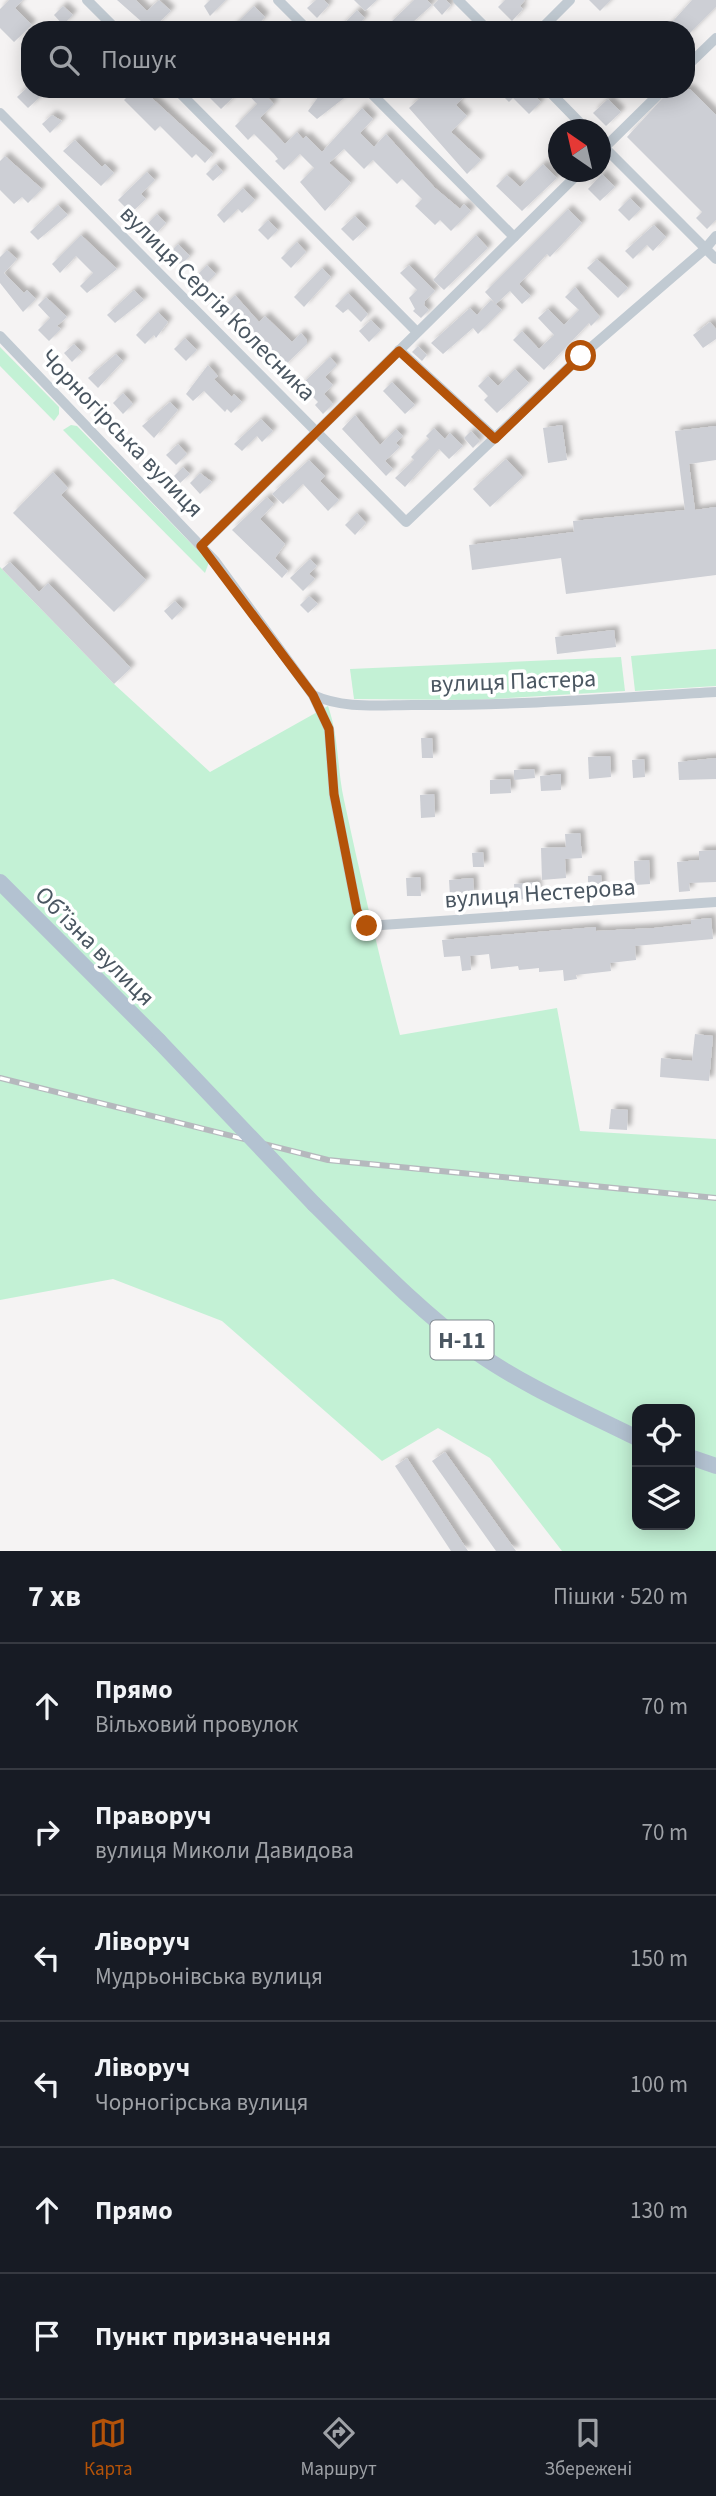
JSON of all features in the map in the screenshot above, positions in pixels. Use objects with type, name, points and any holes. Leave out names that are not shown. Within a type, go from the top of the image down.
[{"type":"main road","name":"Обʼїзна вулиця","points":[[0,882],[159,1041],[314,1204],[427,1314],[477,1352],[524,1382],[632,1435]]},
{"type":"main road","points":[[695,1459],[716,1466]]},
{"type":"street","points":[[87,0],[108,21]]},
{"type":"street","points":[[278,0],[299,21]]},
{"type":"street","points":[[458,0],[479,21]]},
{"type":"street","points":[[549,21],[570,0]]},
{"type":"street","points":[[695,58],[716,38]]},
{"type":"street","points":[[185,98],[417,332]]},
{"type":"street","points":[[376,98],[514,237]]},
{"type":"street","points":[[556,98],[576,119]]},
{"type":"street","points":[[611,139],[654,98]]},
{"type":"street","name":"вулиця Сергія Колесника","points":[[0,113],[406,522],[495,439]]},
{"type":"street","points":[[611,156],[716,259]]},
{"type":"street","points":[[201,546],[570,182]]},
{"type":"street","points":[[399,351],[495,439],[581,356],[705,249],[716,236]]},
{"type":"street","name":"Чорногірська вулиця","points":[[0,336],[201,546],[313,695],[329,729],[334,794],[357,911],[367,926]]},
{"type":"street","name":"вулиця Пастера","points":[[313,695],[330,703],[355,705],[474,706],[716,692]]},
{"type":"street","name":"вулиця Нестерова","points":[[367,926],[716,902]]},
{"type":"green space","points":[[0,347],[59,407],[59,414],[54,421],[0,366]]},
{"type":"green space","points":[[71,425],[77,426],[209,562],[205,573],[63,430]]},
{"type":"green space","points":[[0,567],[114,684],[210,772],[328,706],[350,830],[400,1035],[557,1008],[580,1131],[716,1139],[716,1551],[562,1551],[490,1458],[438,1428],[382,1461],[222,1321],[113,1279],[0,1300]]},
{"type":"green space","points":[[716,649],[716,686],[635,691],[631,656]]},
{"type":"green space","points":[[621,657],[625,691],[475,700],[354,699],[350,669]]},
{"type":"building","points":[[9,0],[23,0],[15,8],[28,21],[21,21],[21,35],[14,42],[0,28],[0,9]]},
{"type":"building","points":[[117,0],[136,0],[147,11],[159,0],[171,11],[160,21],[141,21]]},
{"type":"building","points":[[210,0],[226,0],[210,16],[204,6]]},
{"type":"building","points":[[316,0],[324,0],[329,5],[317,18],[307,8]]},
{"type":"building","points":[[354,0],[377,0],[365,11]]},
{"type":"building","points":[[414,0],[427,0],[432,5],[414,21],[392,21]]},
{"type":"building","points":[[438,0],[446,0],[451,5],[442,15],[433,5]]},
{"type":"building","points":[[505,0],[525,0],[520,6],[523,9],[512,21],[498,7]]},
{"type":"building","points":[[589,0],[611,0],[600,11]]},
{"type":"building","points":[[692,0],[716,0],[716,7],[695,28],[695,21],[673,21]]},
{"type":"building","points":[[63,6],[73,15],[67,21],[59,21],[54,15]]},
{"type":"building","points":[[254,6],[265,17],[261,21],[239,21]]},
{"type":"building","points":[[357,10],[365,18],[362,21],[347,21]]},
{"type":"building","points":[[21,93],[21,98],[39,98],[28,108],[17,97]]},
{"type":"building","points":[[695,94],[716,115],[716,220],[707,229],[696,218],[702,212],[627,137],[663,98],[695,98]]},
{"type":"building","points":[[152,98],[213,154],[205,163],[196,154],[192,158],[160,126],[155,131],[124,100]]},
{"type":"building","points":[[210,98],[233,98],[221,109]]},
{"type":"building","points":[[251,98],[268,98],[274,104],[260,118],[285,144],[297,132],[303,139],[306,136],[322,152],[362,108],[373,119],[360,133],[374,147],[386,134],[435,188],[460,209],[464,204],[471,211],[451,231],[440,220],[435,225],[415,206],[422,199],[402,179],[397,184],[373,160],[364,169],[344,149],[329,163],[351,183],[325,211],[300,182],[314,168],[300,154],[284,170],[275,161],[278,159],[274,154],[254,134],[248,140],[235,126],[257,104]]},
{"type":"building","points":[[317,98],[344,98],[317,119],[308,111]]},
{"type":"building","points":[[420,98],[463,98],[456,105],[467,116],[451,132],[481,160],[467,174],[409,108]]},
{"type":"building","points":[[513,98],[537,98],[541,102],[529,114]]},
{"type":"building","points":[[608,99],[621,112],[611,121],[611,119],[599,119],[593,113]]},
{"type":"building","points":[[52,115],[62,121],[50,133],[42,124]]},
{"type":"building","points":[[75,140],[102,167],[105,164],[114,173],[101,186],[63,151]]},
{"type":"building","points":[[5,156],[42,189],[28,203],[22,197],[14,204],[0,190],[0,161]]},
{"type":"building","points":[[216,164],[223,172],[213,181],[206,174]]},
{"type":"building","points":[[543,164],[548,169],[548,182],[553,182],[522,211],[496,186],[507,175],[520,187]]},
{"type":"building","points":[[147,172],[155,180],[141,194],[146,199],[131,213],[118,200]]},
{"type":"building","points":[[595,182],[610,182],[615,187],[600,201],[588,189]]},
{"type":"building","points":[[243,188],[255,200],[242,213],[238,209],[224,223],[217,215]]},
{"type":"building","points":[[630,198],[641,209],[629,221],[618,210]]},
{"type":"building","points":[[58,205],[68,215],[38,240],[30,232]]},
{"type":"building","points":[[568,209],[582,223],[550,257],[547,254],[519,284],[531,296],[522,304],[510,291],[496,304],[485,292]]},
{"type":"building","points":[[157,214],[166,223],[154,236],[145,226]]},
{"type":"building","points":[[355,216],[367,228],[353,241],[341,229]]},
{"type":"building","points":[[268,220],[278,230],[268,240],[258,230]]},
{"type":"building","points":[[654,225],[666,237],[653,251],[647,245],[633,259],[625,251]]},
{"type":"building","points":[[81,235],[117,269],[87,293],[80,286],[93,273],[76,256],[60,273],[52,264]]},
{"type":"building","points":[[476,235],[488,248],[444,290],[433,280]]},
{"type":"building","points":[[297,242],[306,252],[291,268],[281,258]]},
{"type":"building","points":[[178,244],[190,256],[181,265],[169,253]]},
{"type":"building","points":[[7,250],[17,259],[4,273],[24,293],[27,290],[36,299],[23,312],[0,283],[0,257]]},
{"type":"building","points":[[597,259],[628,288],[618,298],[587,268]]},
{"type":"building","points":[[207,265],[216,274],[204,286],[195,277]]},
{"type":"building","points":[[409,265],[435,291],[425,301],[424,305],[429,310],[421,318],[413,311],[415,309],[409,298],[417,290],[400,273]]},
{"type":"building","points":[[322,268],[331,277],[304,307],[294,297]]},
{"type":"building","points":[[575,287],[600,317],[591,326],[589,323],[544,370],[513,340],[522,331],[539,349],[554,335],[538,318],[548,309],[564,325],[579,310],[565,297]]},
{"type":"building","points":[[134,290],[144,300],[115,323],[107,315]]},
{"type":"building","points":[[348,293],[368,314],[361,322],[348,309],[343,313],[335,306]]},
{"type":"building","points":[[235,295],[259,322],[265,316],[292,342],[301,333],[307,344],[282,368],[235,323],[237,321],[223,307]]},
{"type":"building","points":[[46,297],[67,317],[57,326],[61,329],[49,341],[38,330],[50,318],[38,305]]},
{"type":"building","points":[[491,300],[502,310],[478,334],[473,328],[443,354],[431,343],[470,308],[477,315]]},
{"type":"building","points":[[158,312],[168,322],[156,338],[154,335],[145,344],[136,335]]},
{"type":"building","points":[[371,320],[381,330],[369,342],[359,331]]},
{"type":"building","points":[[710,322],[716,329],[716,339],[703,348],[693,335]]},
{"type":"building","points":[[185,338],[197,350],[186,361],[174,349]]},
{"type":"building","points":[[74,344],[82,352],[72,362],[64,353]]},
{"type":"building","points":[[418,346],[427,355],[422,361],[412,352]]},
{"type":"building","points":[[116,354],[123,361],[98,388],[88,378]]},
{"type":"building","points":[[330,357],[337,365],[325,377],[333,385],[324,394],[333,404],[323,414],[315,405],[318,402],[301,385]]},
{"type":"building","points":[[208,365],[218,376],[214,379],[232,397],[234,394],[242,402],[231,413],[227,409],[225,412],[204,391],[193,401],[186,394]]},
{"type":"building","points":[[515,369],[529,383],[497,413],[484,400],[488,396],[478,386],[488,376],[498,386]]},
{"type":"building","points":[[392,382],[415,405],[405,414],[383,391]]},
{"type":"building","points":[[123,393],[133,404],[123,414],[113,403]]},
{"type":"building","points":[[170,402],[178,410],[154,438],[142,426]]},
{"type":"building","points":[[355,415],[380,445],[396,429],[403,436],[396,443],[400,447],[385,461],[393,469],[386,476],[342,429]]},
{"type":"building","points":[[261,419],[273,431],[262,442],[257,436],[242,451],[234,444]]},
{"type":"building","points":[[562,425],[567,460],[548,463],[543,428]]},
{"type":"building","points":[[716,426],[716,460],[689,464],[695,510],[716,507],[716,575],[566,594],[561,558],[472,570],[469,545],[574,532],[573,521],[685,510],[675,431]]},
{"type":"building","points":[[434,428],[445,439],[450,433],[463,446],[449,459],[439,449],[405,487],[395,478],[414,460],[411,457],[429,439],[426,436]]},
{"type":"building","points":[[471,431],[480,441],[473,448],[464,438]]},
{"type":"building","points":[[178,444],[187,454],[176,465],[166,455]]},
{"type":"building","points":[[506,459],[523,477],[490,507],[473,489]]},
{"type":"building","points":[[309,460],[325,476],[320,481],[339,500],[328,511],[303,484],[283,504],[272,494]]},
{"type":"building","points":[[183,467],[190,474],[180,483],[174,476]]},
{"type":"building","points":[[53,472],[68,488],[61,495],[146,580],[114,612],[13,513]]},
{"type":"building","points":[[200,473],[212,482],[200,494],[190,483]]},
{"type":"building","points":[[267,497],[274,504],[260,519],[285,544],[275,558],[288,571],[282,578],[232,530]]},
{"type":"building","points":[[357,513],[366,523],[355,535],[345,525]]},
{"type":"building","points":[[310,559],[317,566],[309,574],[315,579],[303,591],[290,578]]},
{"type":"building","points":[[10,562],[39,592],[48,583],[131,668],[114,684],[2,569]]},
{"type":"building","points":[[309,596],[318,604],[308,613],[300,605]]},
{"type":"building","points":[[175,601],[183,609],[172,620],[164,611]]},
{"type":"building","points":[[614,630],[616,647],[557,654],[555,637]]},
{"type":"building","points":[[421,738],[432,738],[433,758],[422,758]]},
{"type":"building","points":[[610,756],[611,777],[589,779],[588,757]]},
{"type":"building","points":[[716,758],[716,779],[679,780],[678,762]]},
{"type":"building","points":[[644,759],[645,777],[633,778],[632,760]]},
{"type":"building","points":[[534,769],[535,778],[514,780],[514,770]]},
{"type":"building","points":[[561,774],[561,790],[541,791],[540,776]]},
{"type":"building","points":[[510,779],[511,793],[490,794],[490,780]]},
{"type":"building","points":[[434,794],[435,817],[421,818],[420,795]]},
{"type":"building","points":[[580,833],[582,858],[565,859],[566,878],[542,880],[541,848],[566,847],[565,834]]},
{"type":"building","points":[[716,850],[716,882],[689,883],[690,891],[679,892],[677,862],[699,860],[699,851]]},
{"type":"building","points":[[483,852],[484,867],[473,867],[472,853]]},
{"type":"building","points":[[649,860],[650,884],[635,885],[634,861]]},
{"type":"building","points":[[601,875],[602,891],[588,891],[588,876]]},
{"type":"building","points":[[420,877],[421,896],[407,896],[406,878]]},
{"type":"building","points":[[473,878],[474,895],[450,896],[449,880]]},
{"type":"building","points":[[537,882],[538,898],[515,900],[514,884]]},
{"type":"building","points":[[711,918],[713,939],[635,946],[636,960],[610,963],[611,971],[576,975],[577,979],[564,981],[563,970],[539,972],[539,968],[519,970],[518,966],[491,969],[489,954],[470,956],[471,970],[462,971],[460,956],[444,957],[442,940],[596,927],[596,931],[654,928],[691,924],[691,920]]},
{"type":"building","points":[[695,1034],[713,1036],[709,1081],[660,1077],[661,1058],[692,1061]]},
{"type":"building","points":[[611,1109],[628,1110],[627,1130],[609,1129]]},
{"type":"building","points":[[445,1452],[516,1551],[496,1551],[432,1461]]},
{"type":"building","points":[[407,1458],[468,1551],[451,1551],[395,1466]]},
{"type":"railway","points":[[0,1078],[328,1160],[716,1198]]},
{"type":"route","points":[[367,926],[357,911],[334,794],[329,729],[313,695],[220,567],[201,546],[399,351],[495,439],[581,356]]}]
